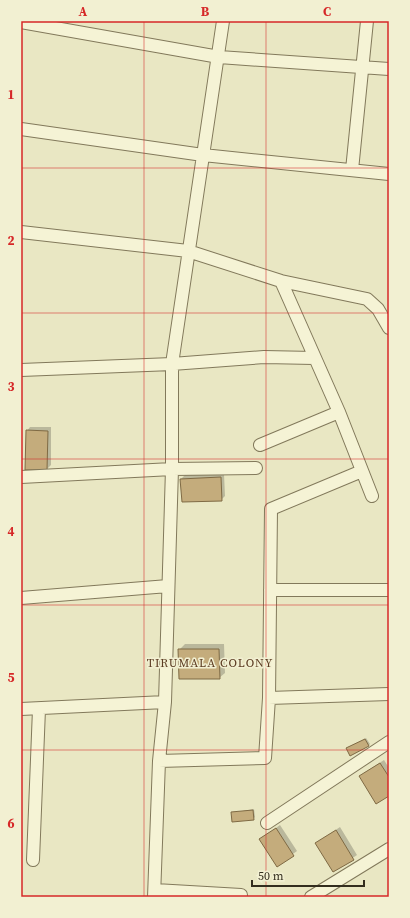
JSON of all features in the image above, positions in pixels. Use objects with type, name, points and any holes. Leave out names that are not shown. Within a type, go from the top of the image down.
[{"type":"street","points":[[223,21],[219,57],[202,155],[172,364],[172,469],[165,702],[159,761],[154,894],[241,895]]},
{"type":"street","points":[[352,170],[367,21]]},
{"type":"street","points":[[21,22],[219,57],[389,69]]},
{"type":"street","points":[[21,129],[202,155],[389,174]]},
{"type":"street","points":[[21,232],[188,251],[281,281],[367,299],[378,309],[389,328]]},
{"type":"street","points":[[281,281],[339,412],[372,496]]},
{"type":"street","points":[[21,370],[172,364],[264,357],[314,358]]},
{"type":"street","points":[[260,445],[339,412]]},
{"type":"street","points":[[21,477],[172,469],[256,468]]},
{"type":"street","points":[[159,761],[265,758],[269,698],[271,509],[362,471]]},
{"type":"street","points":[[21,598],[168,586]]},
{"type":"street","points":[[270,590],[389,590]]},
{"type":"street","points":[[269,698],[389,694]]},
{"type":"street","points":[[21,710],[165,702]]},
{"type":"street","points":[[33,860],[38,709]]},
{"type":"street","points":[[267,823],[389,742]]},
{"type":"street","points":[[311,897],[389,849]]},
{"type":"building","points":[[26,430],[48,431],[47,470],[25,470]]},
{"type":"building","points":[[221,477],[222,501],[182,502],[180,479]]},
{"type":"building","points":[[178,649],[219,649],[220,679],[179,679]]},
{"type":"building","points":[[365,739],[369,746],[350,756],[346,748]]},
{"type":"building","points":[[380,763],[389,777],[389,796],[376,804],[359,776]]},
{"type":"building","points":[[253,810],[254,820],[232,822],[231,812]]},
{"type":"building","points":[[276,828],[294,856],[277,867],[259,839]]},
{"type":"building","points":[[336,830],[354,860],[333,872],[315,843]]},
{"type":"district","name":"TIRUMALA COLONY","points":[[210,663]]}]
